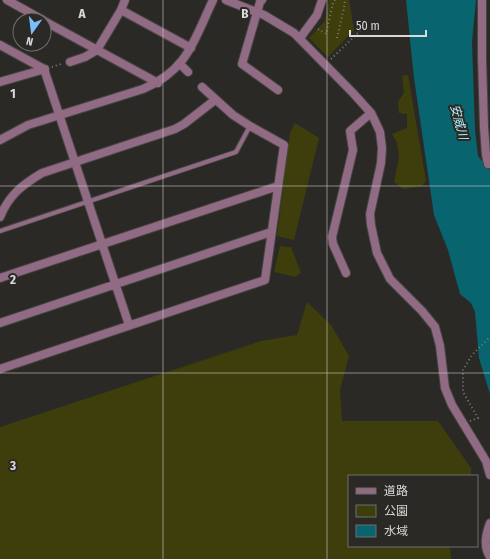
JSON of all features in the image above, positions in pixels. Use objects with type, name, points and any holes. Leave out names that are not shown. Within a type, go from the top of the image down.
[{"type":"street","points":[[6,0],[29,12]]},
{"type":"street","points":[[70,62],[85,57],[97,50],[121,10],[125,0]]},
{"type":"street","points":[[0,140],[28,125],[158,83],[180,64],[191,48],[213,0]]},
{"type":"street","points":[[226,0],[257,12],[277,22],[300,38],[353,92],[371,113],[378,125],[382,148],[381,163],[370,214],[377,252],[390,279],[422,311],[435,327],[440,346],[445,388],[452,405],[486,461],[490,476]]},
{"type":"street","points":[[262,0],[260,2],[242,64],[278,90]]},
{"type":"street","points":[[300,38],[317,16],[322,0]]},
{"type":"street","points":[[484,2],[482,60],[488,164]]},
{"type":"street","points":[[121,10],[191,48]]},
{"type":"street","points":[[52,25],[158,83]]},
{"type":"street","points":[[0,45],[45,68],[59,115],[129,325]]},
{"type":"street","points":[[180,64],[188,72]]},
{"type":"street","points":[[0,82],[45,68]]},
{"type":"street","points":[[0,369],[265,280],[284,144],[233,115],[202,88]]},
{"type":"street","points":[[0,217],[5,206],[14,193],[25,183],[42,173],[174,130],[215,100]]},
{"type":"street","points":[[346,273],[333,244],[332,237],[353,150],[350,131],[371,113]]},
{"type":"street","points":[[0,278],[278,186]]},
{"type":"street","points":[[0,323],[272,232]]},
{"type":"street","points":[[490,523],[486,541],[486,550],[490,557]]},
{"type":"lane","points":[[0,231],[236,152],[250,126]]},
{"type":"path","points":[[318,29],[326,34],[335,0]]},
{"type":"path","points":[[337,38],[345,0]]},
{"type":"path","points":[[332,58],[360,31]]},
{"type":"path","points":[[45,68],[70,62]]},
{"type":"path","points":[[468,422],[478,418],[463,392],[463,370],[472,355],[490,337]]},
{"type":"green space","points":[[329,0],[349,0],[354,30],[328,57],[309,38],[325,21]]},
{"type":"green space","points":[[408,75],[426,181],[422,186],[403,189],[394,182],[399,158],[397,143],[392,134],[407,128],[407,114],[399,113],[398,102],[404,93],[402,76]]},
{"type":"green space","points":[[295,123],[319,138],[294,240],[277,236],[290,133]]},
{"type":"green space","points":[[280,246],[291,247],[301,273],[295,277],[274,272]]},
{"type":"green space","points":[[307,302],[331,325],[349,356],[340,390],[342,421],[438,421],[471,468],[471,475],[348,475],[348,547],[450,547],[451,559],[0,559],[0,427],[261,341],[297,335]]},
{"type":"water","name":"安威川","points":[[406,0],[476,0],[472,42],[475,130],[478,156],[490,170],[490,394],[479,358],[475,312],[471,303],[460,294],[448,250],[434,215],[414,78]]}]
